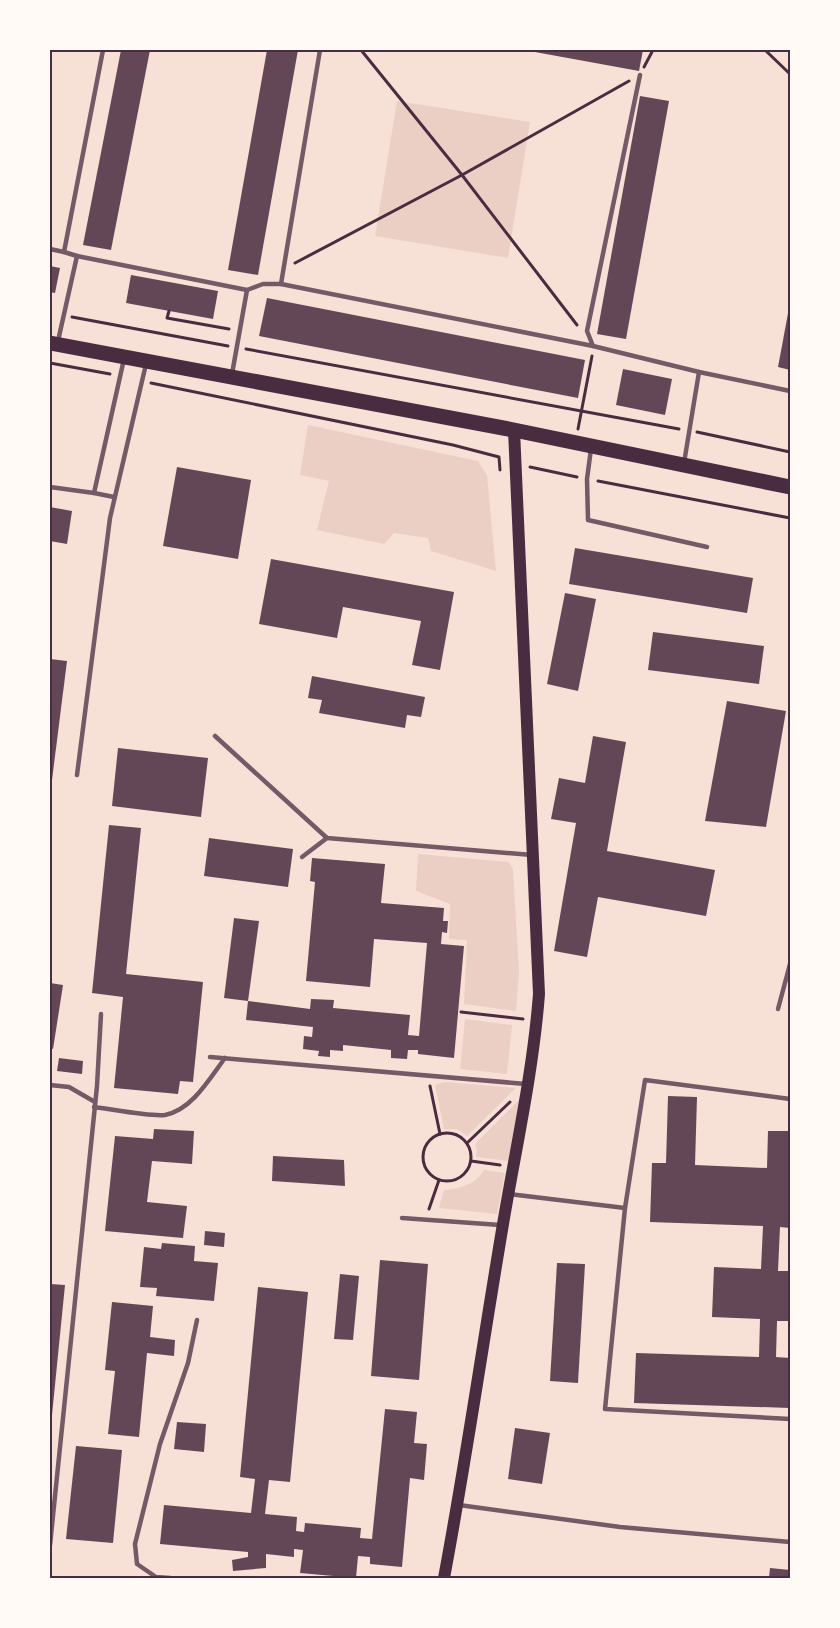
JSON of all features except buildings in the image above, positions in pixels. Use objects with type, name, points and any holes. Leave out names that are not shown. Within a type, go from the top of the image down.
[{"type":"main road","points":[[54,343],[514,429],[790,487]]},
{"type":"main road","points":[[444,1578],[535,1047],[539,994],[514,429]]},
{"type":"lane","points":[[64,252],[104,50]]},
{"type":"lane","points":[[281,285],[320,50]]},
{"type":"lane","points":[[593,346],[587,331],[640,75]]},
{"type":"lane","points":[[50,249],[247,290],[263,284],[281,285],[593,346],[790,391]]},
{"type":"lane","points":[[54,343],[64,316],[77,256]]},
{"type":"lane","points":[[232,377],[247,290]]},
{"type":"lane","points":[[94,493],[124,357]]},
{"type":"lane","points":[[77,775],[114,497],[146,361]]},
{"type":"lane","points":[[684,465],[699,372]]},
{"type":"lane","points":[[591,446],[587,479],[588,520],[707,547]]},
{"type":"lane","points":[[50,487],[114,497]]},
{"type":"lane","points":[[215,736],[327,838],[532,855]]},
{"type":"lane","points":[[302,856],[327,838]]},
{"type":"lane","points":[[778,1009],[790,964]]},
{"type":"lane","points":[[50,1545],[101,1014]]},
{"type":"lane","points":[[210,1057],[528,1084]]},
{"type":"lane","points":[[50,1084],[69,1087],[94,1104],[163,1115],[180,1110],[204,1087],[225,1058]]},
{"type":"lane","points":[[790,1099],[645,1080],[625,1208],[605,1409],[790,1419]]},
{"type":"lane","points":[[508,1194],[625,1208]]},
{"type":"lane","points":[[402,1218],[503,1225]]},
{"type":"lane","points":[[170,1578],[156,1577],[137,1564],[135,1544],[160,1444],[188,1363],[197,1320]]},
{"type":"lane","points":[[458,1504],[620,1527],[790,1542]]},
{"type":"path","points":[[362,50],[462,175],[593,346],[575,442]]},
{"type":"path","points":[[282,269],[462,175],[640,75],[653,50]]},
{"type":"path","points":[[765,50],[790,74]]},
{"type":"path","points":[[169,311],[167,318],[239,330]]},
{"type":"path","points":[[64,316],[690,431],[790,453]]},
{"type":"path","points":[[50,363],[119,376]]},
{"type":"path","points":[[141,381],[453,445],[499,457]]},
{"type":"path","points":[[526,466],[790,518]]},
{"type":"path","points":[[461,1012],[537,1020]]},
{"type":"path","points":[[428,1075],[440,1134]]},
{"type":"path","points":[[467,1143],[528,1084]]},
{"type":"path","points":[[440,1134],[455,1134],[467,1143],[470,1149],[469,1168],[459,1178],[439,1180],[427,1170],[423,1156],[428,1142],[440,1134]]},
{"type":"path","points":[[471,1161],[514,1166]]},
{"type":"path","points":[[426,1219],[439,1180]]},
{"type":"shaded area","points":[[397,101],[530,122],[508,258],[375,236]]},
{"type":"shaded area","points":[[308,425],[478,461],[487,475],[496,571],[431,551],[428,538],[394,533],[384,544],[317,530],[329,481],[300,475]]},
{"type":"shaded area","points":[[418,854],[509,862],[513,870],[519,972],[516,1011],[464,1004],[467,940],[449,939],[450,904],[416,891]]},
{"type":"shaded area","points":[[465,1019],[512,1025],[507,1074],[460,1069]]},
{"type":"shaded area","points":[[445,1082],[516,1088],[467,1136],[457,1129],[444,1129],[435,1085]]},
{"type":"shaded area","points":[[520,1099],[508,1161],[476,1157],[475,1144]]},
{"type":"shaded area","points":[[484,1170],[505,1173],[497,1214],[439,1208],[444,1190],[467,1185]]}]
